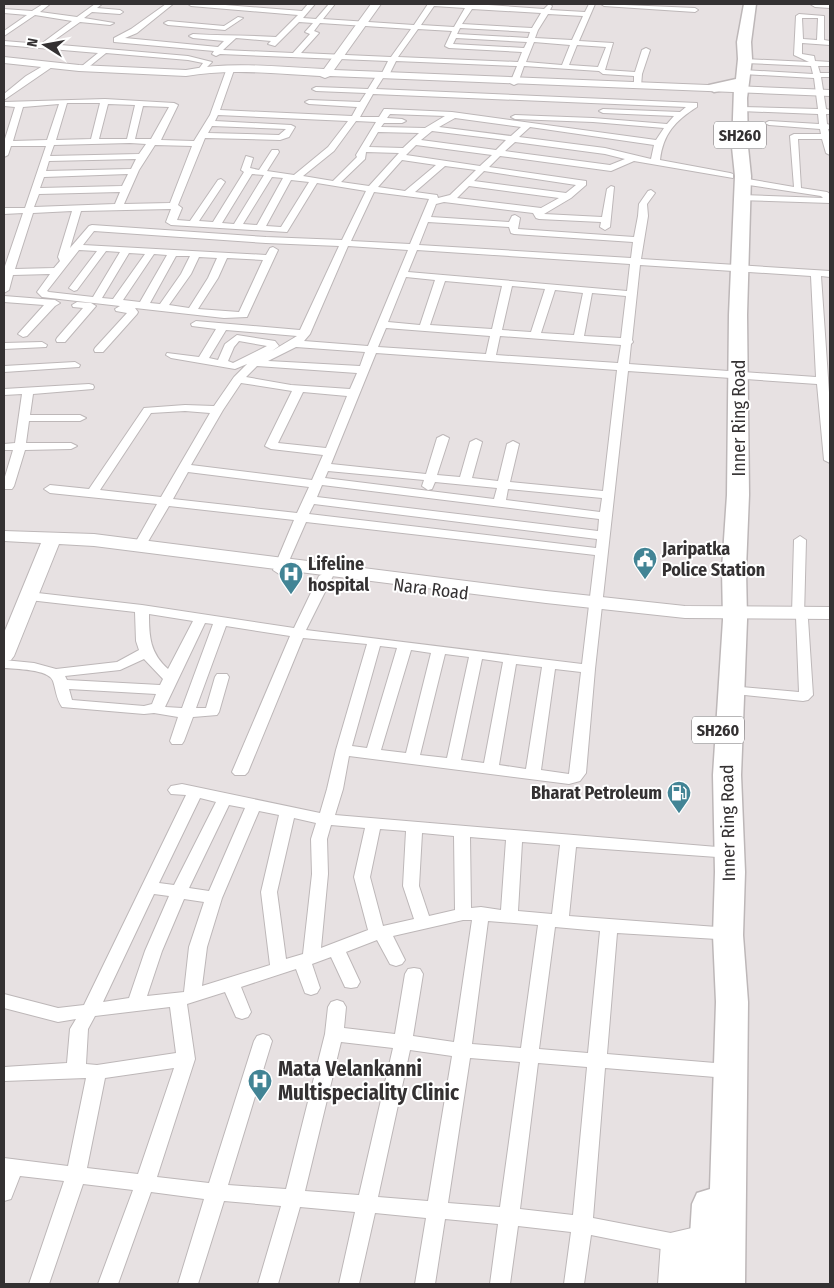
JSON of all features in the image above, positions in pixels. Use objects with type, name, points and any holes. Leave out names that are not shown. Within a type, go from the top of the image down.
[{"type":"highway","name":"Inner Ring Road","points":[[706,1284],[715,1070],[716,792],[728,616],[734,569],[738,494],[733,267],[739,183],[741,22],[745,4]]},
{"type":"highway","name":"Inner Ring Road","points":[[740,88],[750,4]]},
{"type":"highway","points":[[714,89],[740,88],[761,91]]},
{"type":"highway","name":"Inner Ring Road","points":[[726,1284],[732,1002],[728,935],[730,872],[727,775],[730,690],[728,616]]},
{"type":"street","points":[[4,10],[10,4]]},
{"type":"street","points":[[4,34],[47,4]]},
{"type":"street","points":[[8,61],[38,47],[98,4]]},
{"type":"street","points":[[160,4],[169,4]]},
{"type":"street","points":[[85,68],[100,52],[134,31],[169,4]]},
{"type":"street","points":[[191,4],[303,13]]},
{"type":"street","points":[[263,54],[312,4]]},
{"type":"street","points":[[295,55],[315,33],[309,32],[332,4]]},
{"type":"street","points":[[302,116],[308,102],[337,57],[376,4]]},
{"type":"street","points":[[260,228],[293,177],[331,149],[354,119],[432,4],[508,9],[548,7]]},
{"type":"street","points":[[522,4],[548,7],[566,13],[588,14]]},
{"type":"street","points":[[561,21],[570,4]]},
{"type":"street","points":[[565,67],[592,4]]},
{"type":"street","points":[[604,4],[695,10]]},
{"type":"street","points":[[815,4],[830,5]]},
{"type":"street","points":[[820,42],[823,17],[821,4]]},
{"type":"street","points":[[178,24],[202,5]]},
{"type":"street","points":[[442,61],[470,5]]},
{"type":"street","points":[[514,82],[534,30],[548,7]]},
{"type":"street","points":[[168,23],[225,28],[240,18],[246,9]]},
{"type":"street","points":[[503,19],[508,9]]},
{"type":"street","points":[[4,10],[35,12],[77,20],[110,23]]},
{"type":"street","points":[[90,10],[120,12]]},
{"type":"street","points":[[823,17],[799,16],[798,55],[811,58],[816,75],[826,94],[830,150]]},
{"type":"street","points":[[240,18],[250,18]]},
{"type":"street","points":[[269,19],[456,30],[531,40],[610,45],[601,69]]},
{"type":"street","points":[[531,21],[540,22]]},
{"type":"street","points":[[254,37],[261,29]]},
{"type":"street","points":[[456,30],[534,30]]},
{"type":"street","points":[[193,36],[223,46],[263,54],[393,59],[419,57],[442,61],[601,69],[603,72],[638,80],[714,89]]},
{"type":"street","points":[[8,61],[85,68],[186,73],[205,66],[235,36],[278,38]]},
{"type":"street","points":[[118,40],[223,46],[270,46]]},
{"type":"street","points":[[799,41],[830,43]]},
{"type":"street","points":[[4,44],[188,58],[205,66],[230,70],[714,89]]},
{"type":"street","points":[[449,46],[526,50]]},
{"type":"street","points":[[638,80],[646,50]]},
{"type":"street","points":[[740,88],[814,63],[830,64]]},
{"type":"street","points":[[51,65],[29,78],[5,99],[20,106],[64,101],[174,105],[157,139],[151,142],[134,171],[118,206]]},
{"type":"street","points":[[173,206],[197,144],[215,112],[230,70]]},
{"type":"street","points":[[740,88],[816,75],[830,75]]},
{"type":"street","points":[[514,82],[638,80]]},
{"type":"street","points":[[740,88],[826,112]]},
{"type":"street","points":[[316,89],[694,105],[680,114],[668,126],[658,142],[655,163]]},
{"type":"street","points":[[761,91],[826,94]]},
{"type":"street","points":[[334,184],[362,157],[360,155],[363,149],[398,93]]},
{"type":"street","points":[[553,128],[559,100]]},
{"type":"street","points":[[4,290],[6,272],[30,210],[64,101]]},
{"type":"street","points":[[94,142],[104,101]]},
{"type":"street","points":[[308,102],[362,105]]},
{"type":"street","points":[[393,102],[413,103]]},
{"type":"street","points":[[130,141],[140,103]]},
{"type":"street","points":[[140,545],[217,410],[238,379],[252,366],[294,345],[304,334],[371,189],[415,142],[432,128],[458,113],[462,105]]},
{"type":"street","points":[[4,155],[6,144],[20,106]]},
{"type":"street","points":[[595,110],[680,114]]},
{"type":"street","points":[[388,111],[454,114],[658,142]]},
{"type":"street","points":[[215,112],[381,120],[605,151],[739,183],[827,201],[827,196],[824,194],[739,183]]},
{"type":"street","points":[[484,118],[581,119],[668,126]]},
{"type":"street","points":[[580,132],[581,119]]},
{"type":"street","points":[[202,135],[280,138],[286,134],[291,126],[210,123]]},
{"type":"street","points":[[769,123],[827,126]]},
{"type":"street","points":[[447,200],[453,197],[496,153],[527,125]]},
{"type":"street","points":[[376,130],[432,128]]},
{"type":"street","points":[[798,186],[794,136],[828,137]]},
{"type":"street","points":[[6,144],[130,141],[197,144]]},
{"type":"street","points":[[415,142],[612,168],[633,158]]},
{"type":"street","points":[[363,149],[403,154],[481,169],[583,183],[568,196],[543,211],[447,200],[433,202]]},
{"type":"street","points":[[237,227],[275,152]]},
{"type":"street","points":[[47,158],[143,156]]},
{"type":"street","points":[[249,158],[245,170],[249,171],[434,197],[412,247],[373,349],[280,567]]},
{"type":"street","points":[[408,193],[443,163]]},
{"type":"street","points":[[42,174],[134,171]]},
{"type":"street","points":[[216,226],[249,171]]},
{"type":"street","points":[[4,299],[52,303],[116,303],[224,315],[244,315],[284,230],[314,181]]},
{"type":"street","points":[[192,224],[221,182]]},
{"type":"street","points":[[466,183],[568,196]]},
{"type":"street","points":[[739,183],[798,186],[830,191]]},
{"type":"street","points":[[36,191],[126,189]]},
{"type":"street","points":[[603,238],[612,189]]},
{"type":"street","points":[[343,750],[374,752],[569,779],[575,778],[578,773],[601,552],[628,342],[638,240],[643,216],[643,204],[651,194]]},
{"type":"street","points":[[469,222],[474,203]]},
{"type":"street","points":[[4,211],[118,206],[173,206],[177,208],[170,222],[284,230]]},
{"type":"street","points":[[65,263],[63,257],[76,208]]},
{"type":"street","points":[[519,208],[513,225],[514,230],[638,240]]},
{"type":"street","points":[[537,210],[539,216],[606,220]]},
{"type":"street","points":[[424,219],[513,225]]},
{"type":"street","points":[[71,225],[92,228],[830,274]]},
{"type":"street","points":[[92,228],[65,263],[56,271],[42,292],[44,294],[133,311],[99,350]]},
{"type":"street","points":[[77,247],[270,258]]},
{"type":"street","points":[[74,288],[103,249]]},
{"type":"street","points":[[61,340],[94,303],[126,250]]},
{"type":"street","points":[[116,303],[151,252]]},
{"type":"street","points":[[144,306],[172,253]]},
{"type":"street","points":[[163,307],[179,285],[196,254]]},
{"type":"street","points":[[192,311],[213,278],[223,256]]},
{"type":"street","points":[[6,272],[56,271]]},
{"type":"street","points":[[402,274],[633,294]]},
{"type":"street","points":[[816,274],[827,395],[830,460]]},
{"type":"street","points":[[424,328],[441,278]]},
{"type":"street","points":[[490,358],[508,283]]},
{"type":"street","points":[[535,336],[551,287]]},
{"type":"street","points":[[578,339],[588,291]]},
{"type":"street","points":[[23,334],[52,303]]},
{"type":"street","points":[[196,324],[304,334]]},
{"type":"street","points":[[382,325],[628,342]]},
{"type":"street","points":[[203,359],[223,326]]},
{"type":"street","points":[[222,363],[229,346],[238,338],[271,343],[274,346]]},
{"type":"street","points":[[4,346],[42,345]]},
{"type":"street","points":[[235,366],[274,346],[294,345],[373,349],[624,368],[825,377]]},
{"type":"street","points":[[171,354],[235,366],[364,370]]},
{"type":"street","points":[[4,370],[75,365]]},
{"type":"street","points":[[238,379],[299,389],[355,392]]},
{"type":"street","points":[[4,392],[89,388]]},
{"type":"street","points":[[299,389],[271,446],[330,452]]},
{"type":"street","points":[[8,486],[20,447],[28,391]]},
{"type":"street","points":[[92,493],[148,410],[185,408],[217,410]]},
{"type":"street","points":[[24,418],[80,418]]},
{"type":"street","points":[[416,530],[443,438]]},
{"type":"street","points":[[466,482],[476,442]]},
{"type":"street","points":[[500,503],[513,444]]},
{"type":"street","points":[[4,447],[71,446]]},
{"type":"street","points":[[323,467],[608,495]]},
{"type":"street","points":[[183,468],[606,516]]},
{"type":"street","points":[[50,489],[165,500],[601,552]]},
{"type":"street","points":[[309,500],[604,536]]},
{"type":"street","name":"Nara Road","points":[[4,536],[280,567],[595,606]]},
{"type":"street","points":[[4,656],[29,596],[46,540]]},
{"type":"street","name":"Nara Road","points":[[46,540],[140,545],[326,576],[595,606],[728,616],[830,619]]},
{"type":"street","points":[[730,690],[803,697],[806,695],[800,617],[800,540]]},
{"type":"street","points":[[240,772],[298,633],[326,576]]},
{"type":"street","points":[[29,596],[142,609],[298,633],[588,669]]},
{"type":"street","points":[[142,609],[142,646],[167,684]]},
{"type":"street","name":"Nara Road","points":[[800,617],[830,612]]},
{"type":"street","points":[[154,709],[158,706],[167,684],[201,618]]},
{"type":"street","points":[[177,741],[221,621]]},
{"type":"street","points":[[311,988],[307,960],[320,874],[319,839],[375,642]]},
{"type":"street","points":[[374,752],[405,646]]},
{"type":"street","points":[[412,758],[439,650]]},
{"type":"street","points":[[57,679],[120,666],[146,652]]},
{"type":"street","points":[[453,764],[476,655]]},
{"type":"street","points":[[491,769],[510,659]]},
{"type":"street","points":[[4,664],[46,669],[57,679],[61,696],[67,704],[144,710],[154,709],[173,713],[212,712],[222,677]]},
{"type":"street","points":[[533,774],[549,664]]},
{"type":"street","points":[[57,679],[167,684]]},
{"type":"street","points":[[176,790],[195,792],[224,800],[325,819],[462,830],[618,846],[717,852]]},
{"type":"street","points":[[76,1070],[79,1029],[90,1010],[195,792]]},
{"type":"street","points":[[136,1004],[142,980],[179,892],[224,800]]},
{"type":"street","points":[[108,1284],[145,1182],[186,1059],[185,998],[198,947],[214,898],[254,805]]},
{"type":"street","points":[[279,968],[269,892],[288,812]]},
{"type":"street","points":[[374,822],[362,877],[380,933],[396,960]]},
{"type":"street","points":[[414,826],[411,886],[423,922]]},
{"type":"street","points":[[425,1284],[462,1050],[472,914],[464,877],[462,830]]},
{"type":"street","points":[[509,916],[514,836]]},
{"type":"street","points":[[500,1284],[529,1055],[569,840]]},
{"type":"street","points":[[149,887],[214,898]]},
{"type":"street","points":[[4,1001],[58,1015],[185,998],[307,960],[380,933],[423,922],[472,914],[716,933]]},
{"type":"street","points":[[574,1284],[582,1225],[609,926]]},
{"type":"street","points":[[336,948],[351,982]]},
{"type":"street","points":[[349,1284],[403,1042],[414,974]]},
{"type":"street","points":[[231,984],[242,1012]]},
{"type":"street","points":[[268,1284],[293,1199],[334,1034],[336,1007]]},
{"type":"street","points":[[334,1034],[462,1050],[715,1070]]},
{"type":"street","points":[[188,1284],[263,1041]]},
{"type":"street","points":[[4,1074],[76,1070],[97,1072],[186,1059]]},
{"type":"street","points":[[39,1284],[76,1174],[97,1072]]},
{"type":"street","points":[[4,1192],[9,1166],[216,1192],[367,1206],[509,1216],[582,1225],[676,1243],[709,1237]]},
{"type":"street","points":[[673,1284],[676,1243]]},
{"type":"place","name":"Jaripatka Police Station","points":[[645,580]]},
{"type":"place","name":"Lifeline hospital","points":[[291,595]]},
{"type":"place","name":"Bharat Petroleum","points":[[679,814]]},
{"type":"place","name":"Mata Velankanni Multispeciality Clinic","points":[[260,1102]]}]
